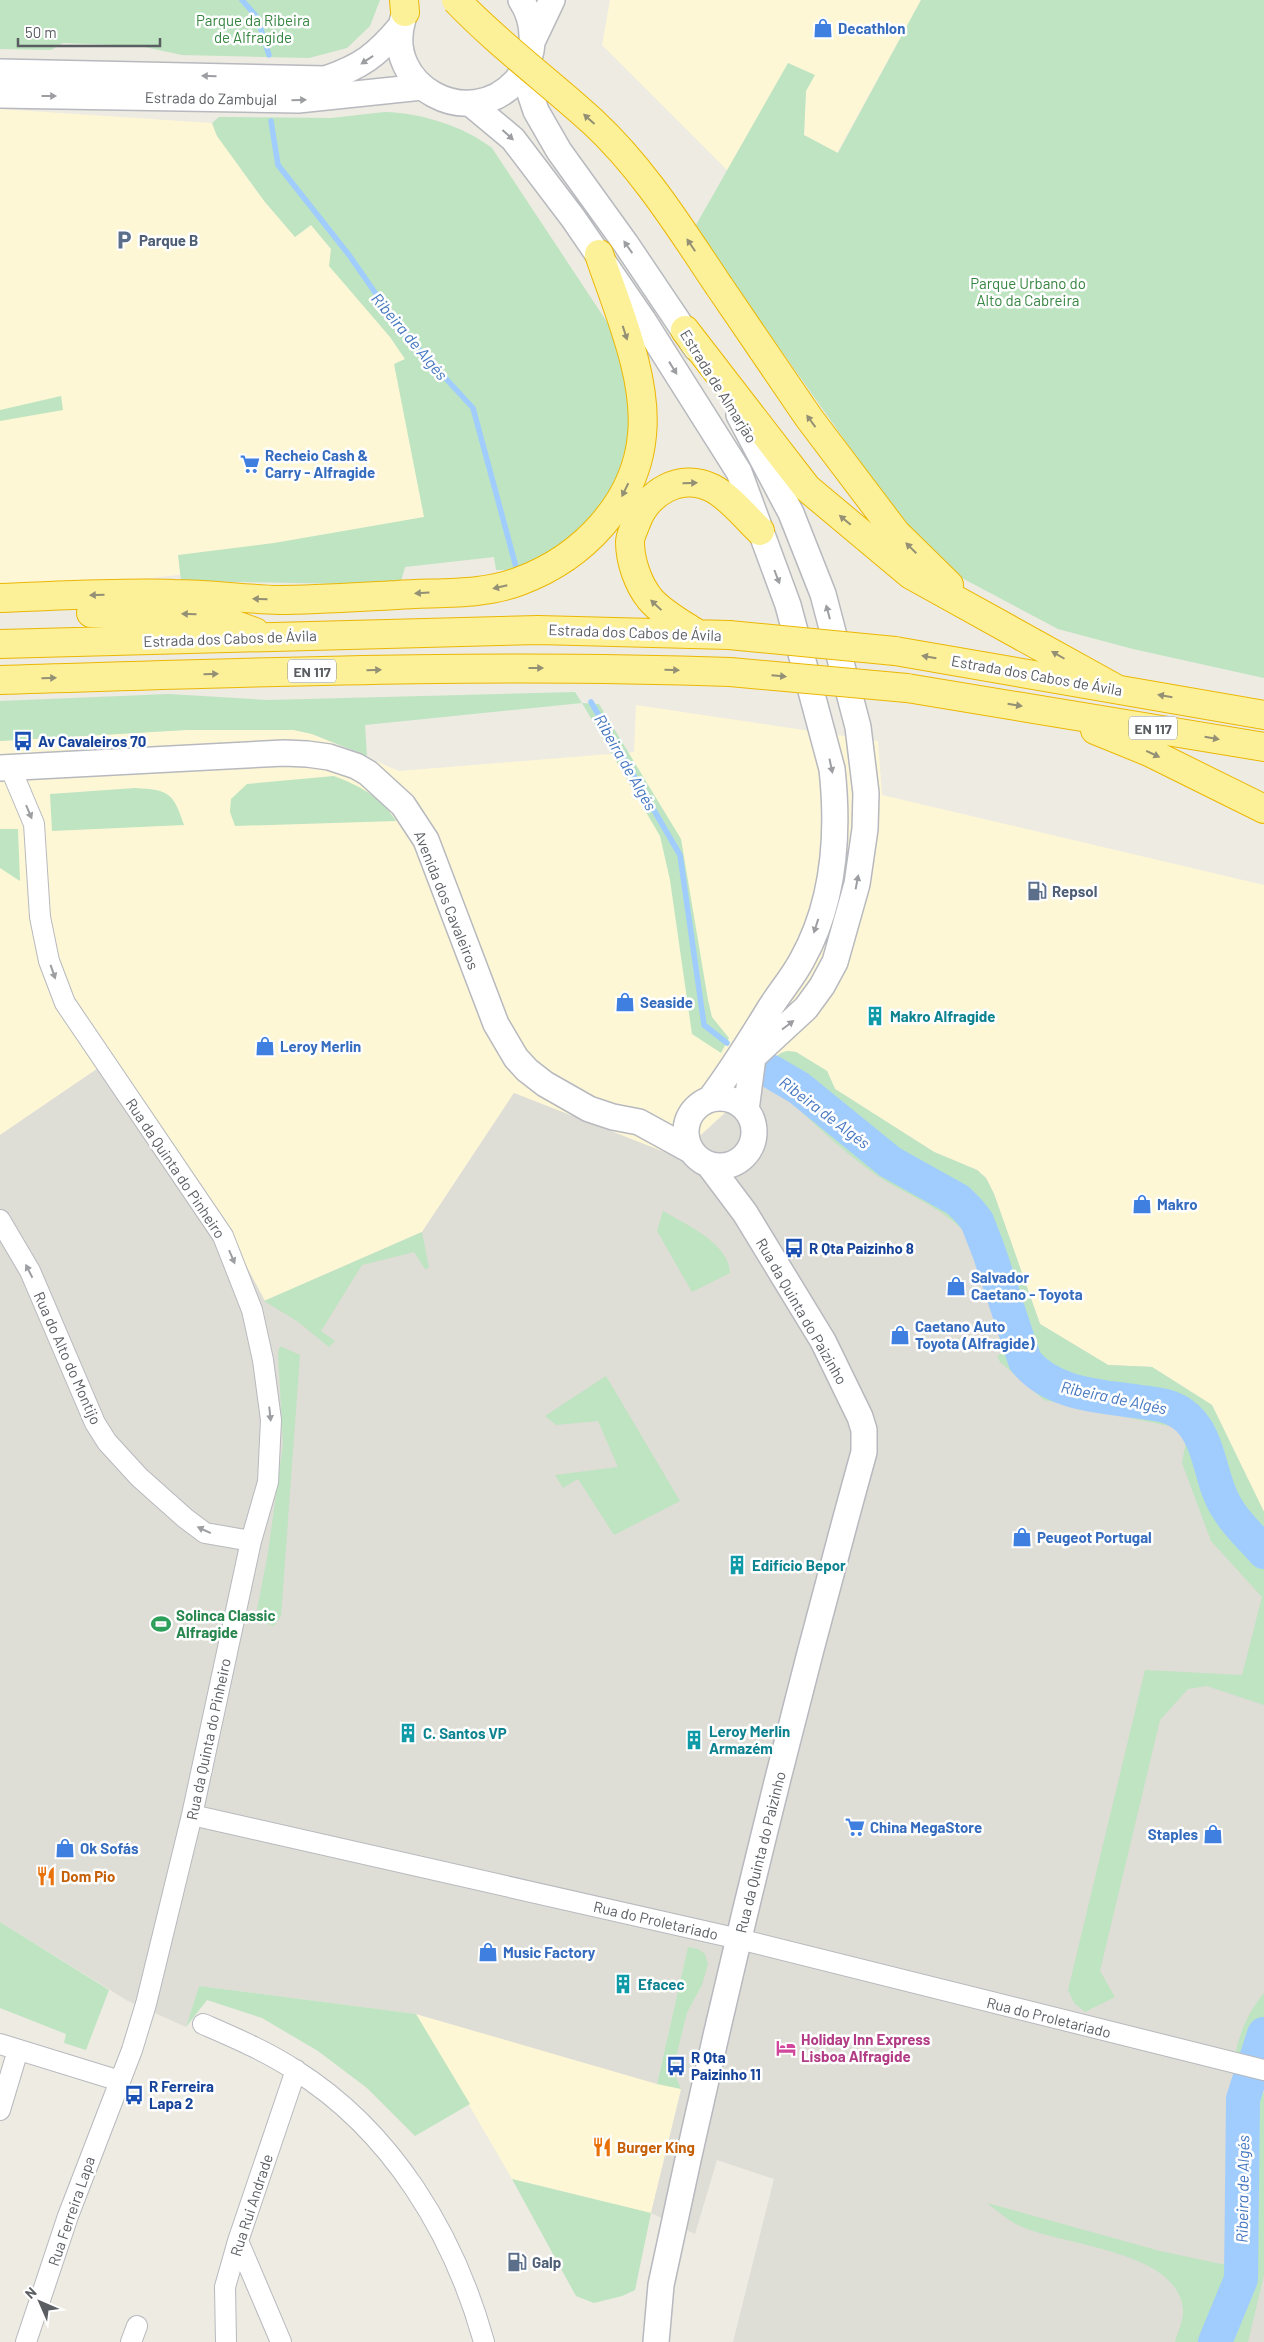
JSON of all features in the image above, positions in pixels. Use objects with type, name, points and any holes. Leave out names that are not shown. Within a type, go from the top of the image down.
[{"type":"highway","points":[[456,0],[483,29],[592,121],[647,180],[809,418],[896,533],[972,607]]},
{"type":"highway","points":[[0,598],[176,594],[278,600],[486,590],[518,582],[550,568],[582,545],[610,516],[627,487],[642,437],[642,396],[638,373],[599,254]]},
{"type":"highway","points":[[685,330],[807,488],[911,575],[972,607],[1115,688]]},
{"type":"highway","points":[[696,633],[662,610],[650,598],[634,568],[630,540],[641,510],[652,496],[667,486],[684,482],[699,483],[713,488],[760,531]]},
{"type":"highway","points":[[0,615],[111,613],[208,615],[269,638]]},
{"type":"highway","name":"Estrada dos Cabos de Ávila","points":[[0,644],[538,630],[696,633],[894,651],[1264,715]]},
{"type":"highway","name":"EN 117","points":[[0,680],[459,668],[623,668],[730,672],[907,688],[1264,747]]},
{"type":"highway","points":[[1043,710],[1149,752],[1264,809]]},
{"type":"street","points":[[520,0],[531,23],[533,40]]},
{"type":"street","points":[[406,9],[400,40],[403,58],[410,74],[422,87],[436,97],[453,103],[471,104],[491,99],[509,88],[523,72],[530,57],[533,40],[552,0]]},
{"type":"street","name":"Estrada do Zambujal","points":[[0,72],[325,79],[351,70],[370,59],[406,9]]},
{"type":"street","name":"Estrada de Almarjão","points":[[523,72],[536,111],[559,151],[685,330],[749,430],[791,513],[823,594],[858,727],[866,793],[865,829],[857,884],[843,939],[835,962],[822,986],[806,1008],[753,1057],[746,1110]]},
{"type":"street","name":"Estrada do Zambujal","points":[[0,95],[298,100],[422,87]]},
{"type":"street","name":"Estrada de Almarjão","points":[[471,104],[513,139],[599,254],[643,320],[738,472],[788,605],[832,769],[835,802],[834,852],[828,888],[812,941],[801,962],[776,997],[729,1075],[702,1104]]},
{"type":"street","name":"Avenida dos Cavaleiros","points":[[5,767],[284,753],[321,756],[356,766],[395,796],[418,826],[442,878],[496,1024],[516,1058],[545,1084],[574,1102],[613,1117],[639,1122],[699,1158]]},
{"type":"street","name":"Rua da Quinta do Pinheiro","points":[[5,767],[34,824],[40,917],[49,961],[65,1003],[223,1236],[252,1310],[263,1360],[271,1420],[268,1482],[252,1541],[192,1814],[146,2004],[120,2081]]},
{"type":"street","points":[[723,1098],[736,1101],[746,1110],[753,1122],[754,1135],[751,1148],[743,1158],[727,1166],[699,1158],[685,1136],[687,1122],[702,1104],[723,1098]]},
{"type":"street","name":"Avenida dos Cavaleiros","points":[[639,1122],[702,1104]]},
{"type":"street","name":"Rua da Quinta do Paizinho","points":[[656,2342],[661,2285],[739,1939],[786,1747],[864,1452],[864,1430],[823,1341],[746,1213],[699,1158]]},
{"type":"street","name":"Rua da Quinta do Paizinho","points":[[743,1158],[746,1213]]},
{"type":"street","name":"Rua do Alto do Montijo","points":[[0,1220],[30,1271],[95,1423],[107,1442],[139,1478],[205,1532],[252,1541]]},
{"type":"street","name":"Rua do Proletariado","points":[[192,1814],[739,1939],[1264,2070]]},
{"type":"street","points":[[204,2024],[262,2051],[296,2070],[338,2101],[368,2130],[396,2163],[418,2194],[451,2250],[475,2310],[484,2342]]},
{"type":"street","points":[[0,2110],[9,2047],[120,2081]]},
{"type":"street","name":"Rua Rui Andrade","points":[[226,2342],[225,2287],[238,2242],[296,2070]]},
{"type":"street","name":"Rua Ferreira Lapa","points":[[26,2342],[68,2216],[120,2081]]},
{"type":"street","points":[[238,2242],[282,2342]]},
{"type":"street","name":"Rua da Quinta do Paizinho","points":[[638,2342],[661,2285]]},
{"type":"shaded area","points":[[610,0],[921,0],[837,153],[804,135],[806,91],[789,63],[727,170],[602,45]]},
{"type":"shaded area","points":[[0,109],[212,123],[217,136],[265,202],[295,237],[311,225],[331,249],[330,266],[390,337],[405,359],[474,545],[120,581],[0,585]]},
{"type":"shaded area","points":[[636,705],[878,741],[882,795],[1264,885],[1264,1512],[1254,1495],[1152,1367],[1108,1365],[1040,1324],[994,1194],[986,1178],[977,1170],[934,1152],[835,1089],[827,1071],[772,1059],[764,1077],[677,1157],[514,1093],[422,1232],[264,1301],[219,1214],[91,1073],[0,1135],[0,741],[186,730],[294,730],[312,734],[399,771],[634,752]]},
{"type":"shaded area","points":[[787,1051],[796,1052],[827,1071],[835,1089],[934,1152],[977,1170],[986,1178],[994,1194],[1040,1324],[1108,1365],[1152,1367],[1212,1405],[1264,1512],[1264,2342],[733,2342],[774,2179],[717,2160],[695,2234],[651,2213],[681,2090],[673,2070],[687,2013],[702,1985],[698,1949],[688,1947],[657,2084],[416,2014],[199,1986],[186,2027],[128,2001],[0,1922],[0,1135],[113,1058],[219,1214],[265,1301],[422,1232],[514,1093],[677,1157],[764,1077],[772,1059]]},
{"type":"shaded area","points":[[416,2014],[681,2089],[651,2213],[512,2179]]},
{"type":"green space","name":"Parque da Ribeira de Alfragide","points":[[0,0],[380,0],[370,26],[347,48],[309,58],[182,55],[140,46],[63,43],[51,50],[0,49]]},
{"type":"green space","name":"Parque Urbano do Alto da Cabreira","points":[[921,0],[1264,0],[1264,678],[1133,649],[1058,629],[962,578],[897,514],[727,274],[696,225],[788,63],[815,75],[806,91],[804,135],[838,153]]},
{"type":"green space","points":[[385,112],[413,115],[441,122],[468,133],[492,148],[607,322],[624,354],[630,379],[629,437],[615,483],[603,503],[586,524],[562,546],[539,560],[510,570],[496,570],[494,557],[405,567],[401,581],[356,584],[181,581],[178,555],[274,543],[424,517],[394,364],[405,359],[390,337],[329,266],[331,249],[311,225],[295,237],[265,202],[217,136],[212,123],[219,117],[331,118]]},
{"type":"green space","points":[[61,396],[63,410],[0,421],[0,410]]},
{"type":"green space","points":[[575,692],[582,703],[365,725],[367,756],[312,734],[294,730],[186,730],[0,741],[0,701],[169,694],[268,700]]},
{"type":"green space","points":[[582,703],[599,704],[681,839],[712,1017],[729,1038],[721,1053],[692,1034],[670,880],[660,836]]},
{"type":"green space","points":[[334,776],[369,793],[384,805],[396,821],[235,826],[230,812],[231,799],[247,784]]},
{"type":"green space","points":[[135,788],[155,790],[168,795],[173,799],[184,825],[52,831],[50,794]]},
{"type":"green space","points":[[0,829],[18,829],[20,881],[0,868]]},
{"type":"green space","points":[[787,1051],[796,1052],[827,1071],[835,1089],[934,1152],[977,1170],[986,1178],[994,1194],[1040,1324],[1108,1365],[1152,1367],[1212,1405],[1264,1512],[1264,1705],[1207,1686],[1188,1689],[1160,1720],[1100,1971],[1115,1997],[1085,2012],[1074,2003],[1068,1990],[1145,1670],[1242,1675],[1262,1597],[1211,1541],[1182,1463],[1188,1430],[1044,1400],[1000,1362],[997,1356],[1008,1350],[1007,1346],[994,1315],[976,1251],[965,1233],[935,1208],[887,1182],[861,1164],[764,1077],[775,1058]]},
{"type":"green space","points":[[663,1211],[694,1228],[714,1244],[728,1262],[730,1273],[692,1292],[657,1231]]},
{"type":"green space","points":[[422,1232],[429,1268],[425,1269],[414,1252],[362,1265],[321,1331],[335,1341],[329,1347],[297,1321],[264,1301]]},
{"type":"green space","points":[[280,1346],[300,1355],[281,1616],[274,1626],[255,1620],[268,1553],[283,1444],[278,1353]]},
{"type":"green space","points":[[606,1376],[680,1501],[614,1535],[578,1479],[563,1488],[555,1475],[618,1467],[598,1421],[556,1425],[545,1416]]},
{"type":"green space","points":[[0,1922],[109,1990],[86,2050],[64,2043],[66,2034],[0,2008]]},
{"type":"green space","points":[[688,1947],[698,1949],[705,1954],[708,1964],[702,1985],[687,2013],[673,2070],[681,2089],[657,2084]]},
{"type":"green space","points":[[199,1986],[416,2014],[470,2104],[415,2136],[367,2088],[318,2051],[262,2018],[207,2000],[186,2027]]},
{"type":"green space","points":[[1264,1993],[1264,2050],[1253,2090],[1264,2093],[1264,2275],[1248,2342],[1175,2342],[1182,2321],[1183,2309],[1176,2289],[1161,2274],[1139,2262],[1114,2252],[1037,2232],[1018,2225],[987,2203],[1160,2251],[1226,2265],[1228,2135],[1233,2133],[1233,2077],[1235,2060],[1238,2043],[1244,2027],[1252,2010]]},
{"type":"green space","points":[[512,2179],[651,2213],[635,2290],[622,2296],[594,2303],[576,2296]]},
{"type":"waterway","name":"Ribeira de Algés","points":[[242,0],[257,17],[269,55]]},
{"type":"waterway","name":"Ribeira de Algés","points":[[271,121],[278,165],[349,255],[401,330],[473,408],[516,567]]},
{"type":"waterway","name":"Ribeira de Algés","points":[[591,702],[680,855],[704,1025],[727,1043]]},
{"type":"waterway","name":"Ribeira de Algés","points":[[770,1071],[799,1088],[890,1162],[958,1200],[969,1211],[977,1221],[989,1252],[1025,1361],[1036,1372],[1049,1381],[1078,1392],[1167,1407],[1181,1413],[1191,1422],[1199,1433],[1216,1484],[1227,1508],[1239,1525],[1264,1552]]},
{"type":"waterway","name":"Ribeira de Algés","points":[[1215,2342],[1241,2279],[1243,2099],[1264,2034]]},
{"type":"place","name":"Decathlon","points":[[823,28]]},
{"type":"place","name":"Parque B","points":[[124,240]]},
{"type":"place","name":"Recheio Cash & Carry - Alfragide","points":[[250,464]]},
{"type":"place","name":"Av Cavaleiros 70","points":[[23,741]]},
{"type":"place","name":"Repsol","points":[[1037,891]]},
{"type":"place","name":"Seaside","points":[[625,1002]]},
{"type":"place","name":"Makro Alfragide","points":[[875,1016]]},
{"type":"place","name":"Leroy Merlin","points":[[265,1046]]},
{"type":"place","name":"Makro","points":[[1142,1204]]},
{"type":"place","name":"R Qta Paizinho 8","points":[[794,1248]]},
{"type":"place","name":"Salvador Caetano - Toyota","points":[[956,1286]]},
{"type":"place","name":"Caetano Auto Toyota (Alfragide)","points":[[900,1335]]},
{"type":"place","name":"Peugeot Portugal","points":[[1022,1537]]},
{"type":"place","name":"Edifício Bepor","points":[[737,1565]]},
{"type":"place","name":"Solinca Classic Alfragide","points":[[161,1624]]},
{"type":"place","name":"C. Santos VP","points":[[408,1733]]},
{"type":"place","name":"Leroy Merlin Armazém","points":[[694,1740]]},
{"type":"place","name":"China MegaStore","points":[[855,1827]]},
{"type":"place","name":"Staples","points":[[1213,1834]]},
{"type":"place","name":"Ok Sofás","points":[[65,1848]]},
{"type":"place","name":"Dom Pio","points":[[46,1876]]},
{"type":"place","name":"Music Factory","points":[[488,1952]]},
{"type":"place","name":"Efacec","points":[[623,1984]]},
{"type":"place","name":"Holiday Inn Express Lisboa Alfragide","points":[[786,2048]]},
{"type":"place","name":"R Qta Paizinho 11","points":[[676,2066]]},
{"type":"place","name":"R Ferreira Lapa 2","points":[[134,2095]]},
{"type":"place","name":"Burger King","points":[[602,2147]]},
{"type":"place","name":"Galp","points":[[517,2262]]}]
